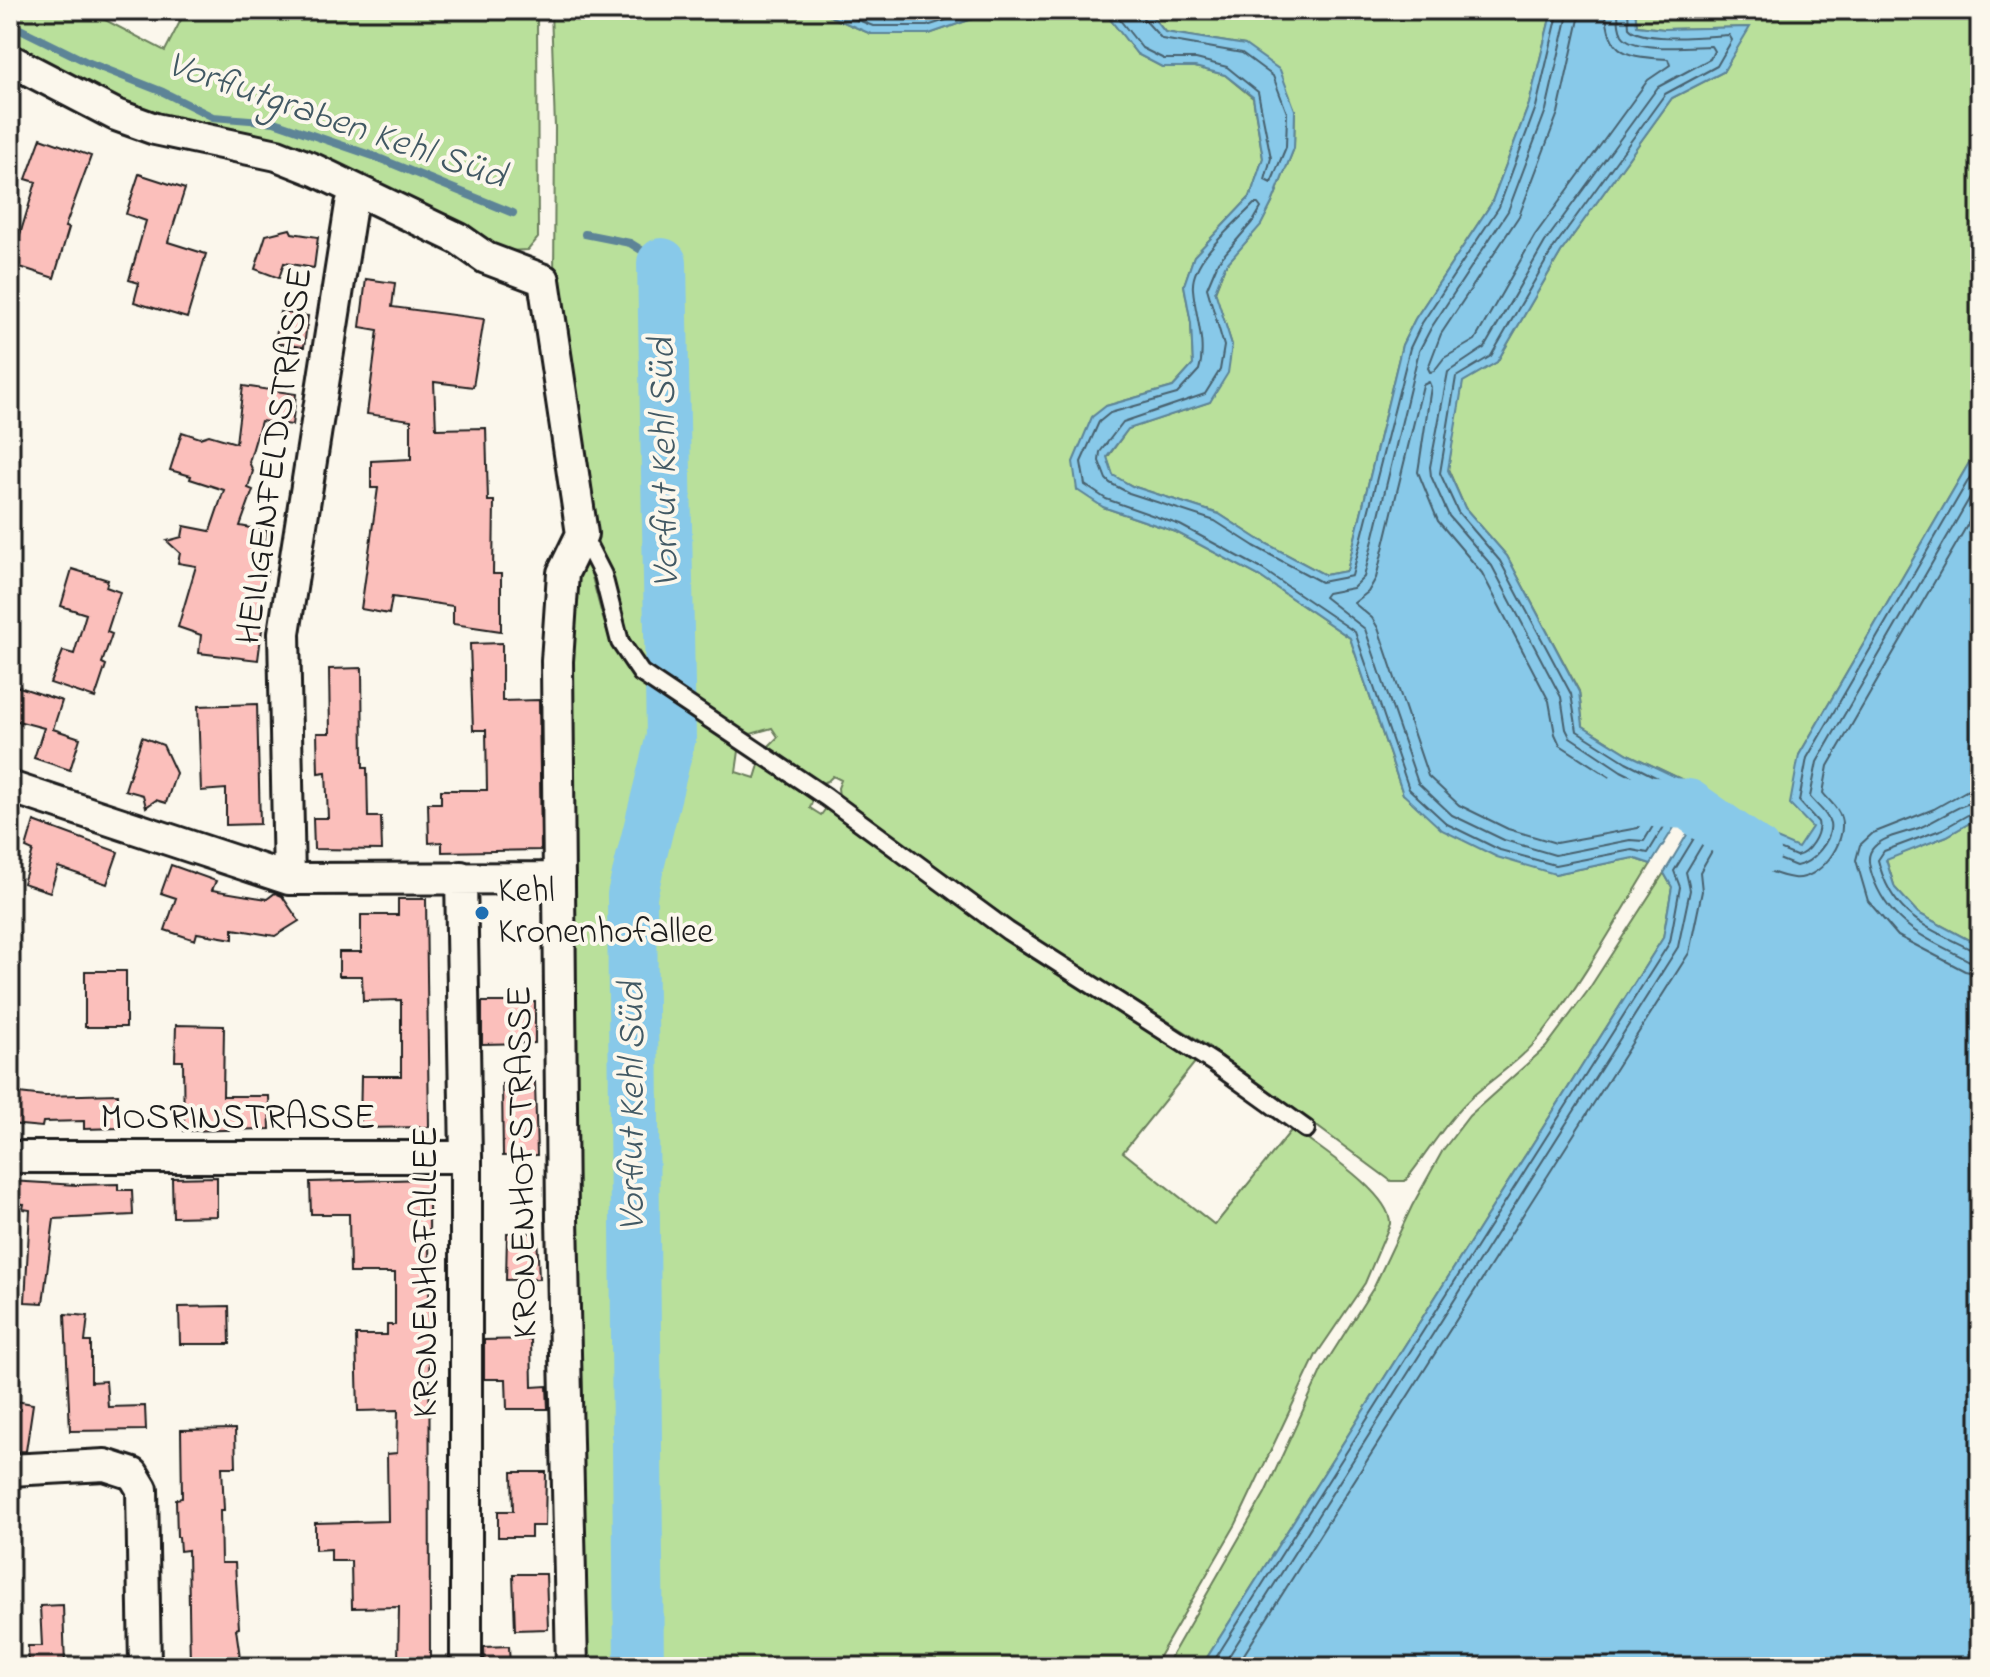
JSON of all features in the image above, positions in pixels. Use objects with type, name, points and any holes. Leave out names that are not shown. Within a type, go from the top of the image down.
[{"type":"street","points":[[10,60],[116,115],[196,139],[277,155],[459,239],[486,258],[544,280],[582,534]]},
{"type":"street","name":"HEILIGENFELDSTRASSE","points":[[289,879],[284,633],[351,205],[356,190]]},
{"type":"street","name":"KRONENHOFSTRASSE","points":[[572,1667],[562,1218],[557,661],[563,573],[582,534]]},
{"type":"street","points":[[10,787],[289,879],[559,878]]},
{"type":"street","name":"KRONENHOFALLEE","points":[[461,877],[466,1157],[466,1667]]},
{"type":"street","name":"MOSRINSTRASSE","points":[[10,1157],[466,1157]]},
{"type":"street","points":[[10,1470],[105,1465],[133,1474],[142,1489],[145,1667]]},
{"type":"lane","points":[[582,534],[603,575],[620,642],[641,673],[826,797],[1008,931],[1214,1063],[1306,1129]]},
{"type":"green space","points":[[10,10],[86,10],[165,51],[186,10],[537,10],[538,238],[528,250],[506,251],[152,116],[10,49]]},
{"type":"green space","points":[[551,10],[816,10],[871,34],[929,34],[998,10],[1103,10],[1137,54],[1162,67],[1195,67],[1225,75],[1253,98],[1263,158],[1250,197],[1194,256],[1184,285],[1191,323],[1193,365],[1173,387],[1106,406],[1103,507],[1176,532],[1259,576],[1350,638],[1403,794],[1555,874],[1633,858],[1651,864],[1585,972],[1535,1043],[1464,1105],[1405,1181],[1391,1181],[1208,1046],[1036,939],[839,797],[841,780],[833,776],[819,784],[771,752],[768,747],[778,737],[772,728],[751,734],[733,726],[739,751],[736,772],[755,778],[762,763],[814,797],[810,808],[821,815],[827,807],[912,866],[1018,947],[1197,1060],[1123,1152],[1215,1225],[1293,1128],[1367,1185],[1387,1212],[1390,1224],[1365,1283],[1316,1355],[1236,1524],[1153,1667],[586,1667],[563,663],[566,581],[583,558],[589,566],[612,643],[643,683],[605,558],[591,530],[554,282],[555,128]]},
{"type":"green space","points":[[1147,10],[1552,10],[1529,104],[1491,204],[1415,319],[1402,345],[1347,571],[1325,575],[1219,514],[1132,486],[1113,476],[1107,458],[1128,429],[1210,402],[1232,345],[1215,292],[1225,266],[1261,224],[1294,148],[1295,110],[1245,45],[1165,32]]},
{"type":"green space","points":[[1635,10],[1980,10],[1980,444],[1799,755],[1813,826],[1798,849],[1733,821],[1711,793],[1630,755],[1583,726],[1579,691],[1507,556],[1465,508],[1448,469],[1462,382],[1497,362],[1561,252],[1672,98],[1723,72],[1749,27],[1664,29],[1637,26]]},
{"type":"green space","points":[[1980,817],[1980,946],[1918,913],[1895,888],[1886,859],[1947,836]]},
{"type":"green space","points":[[1664,873],[1672,887],[1663,938],[1201,1667],[1165,1667],[1265,1493],[1322,1369],[1374,1287],[1412,1206],[1443,1150],[1469,1116],[1546,1047],[1587,992]]},
{"type":"water","points":[[816,10],[998,10],[929,34],[871,34]]},
{"type":"water","points":[[1103,10],[1147,10],[1165,32],[1245,45],[1280,70],[1295,110],[1294,148],[1272,203],[1261,225],[1225,266],[1215,291],[1232,345],[1228,373],[1210,402],[1128,429],[1107,457],[1113,475],[1132,486],[1219,514],[1325,575],[1347,571],[1402,345],[1415,319],[1491,204],[1529,104],[1552,10],[1635,10],[1637,26],[1664,29],[1750,27],[1723,72],[1672,98],[1561,252],[1497,362],[1463,382],[1448,470],[1465,508],[1507,556],[1579,692],[1583,726],[1630,755],[1699,788],[1651,864],[1633,858],[1555,874],[1497,857],[1442,830],[1403,794],[1350,638],[1259,576],[1176,532],[1103,507],[1077,490],[1073,462],[1092,417],[1106,406],[1173,387],[1193,365],[1191,323],[1184,285],[1194,256],[1250,197],[1263,158],[1253,97],[1225,75],[1195,67],[1162,67],[1137,54]]},
{"type":"water","points":[[1980,444],[1980,817],[1947,836],[1886,860],[1895,888],[1918,913],[1980,946],[1980,1667],[1201,1667],[1663,938],[1672,887],[1664,873],[1712,793],[1733,821],[1798,848],[1812,827],[1790,804],[1799,755]]},
{"type":"building","points":[[41,138],[91,156],[65,227],[69,228],[54,278],[11,264],[36,182],[26,179]]},
{"type":"building","points":[[139,174],[185,189],[168,242],[206,254],[187,318],[134,302],[139,283],[129,280],[146,221],[126,214]]},
{"type":"building","points":[[290,229],[292,233],[318,237],[314,268],[284,263],[279,278],[255,269],[266,235]]},
{"type":"building","points":[[366,279],[395,283],[392,307],[484,319],[473,387],[434,382],[436,429],[486,428],[488,501],[494,501],[493,574],[501,574],[501,631],[453,624],[453,606],[392,597],[389,614],[361,609],[378,488],[371,488],[371,461],[411,459],[411,420],[367,414],[378,330],[360,327]]},
{"type":"building","points":[[280,312],[308,316],[304,347],[275,343]]},
{"type":"building","points":[[243,386],[296,394],[292,425],[261,421],[249,462],[253,471],[248,488],[253,490],[240,526],[267,531],[261,565],[268,566],[257,628],[262,629],[258,660],[199,653],[201,635],[178,627],[196,566],[178,563],[180,553],[167,541],[182,537],[184,526],[210,531],[224,490],[170,470],[182,432],[200,438],[209,435],[236,443]]},
{"type":"building","points":[[72,569],[108,580],[106,587],[120,592],[107,632],[112,634],[95,698],[50,683],[63,651],[74,654],[86,614],[61,606]]},
{"type":"building","points":[[502,643],[502,701],[539,700],[541,850],[442,852],[442,842],[429,843],[428,803],[441,803],[441,790],[487,790],[486,730],[473,730],[470,644]]},
{"type":"building","points":[[362,668],[363,768],[367,768],[368,817],[381,817],[382,850],[314,849],[313,818],[328,818],[326,772],[318,773],[317,733],[330,733],[329,669]]},
{"type":"building","points":[[10,684],[62,701],[53,729],[80,738],[70,770],[34,758],[44,728],[10,719]]},
{"type":"building","points":[[257,704],[260,824],[226,825],[226,789],[201,791],[198,706]]},
{"type":"building","points":[[142,737],[163,745],[176,773],[166,803],[156,800],[146,807],[143,795],[125,790]]},
{"type":"building","points":[[34,821],[118,852],[107,884],[58,867],[50,892],[23,883],[33,851],[26,848]]},
{"type":"building","points":[[171,865],[216,881],[212,890],[267,899],[275,893],[282,896],[299,921],[275,936],[233,929],[233,939],[197,933],[195,940],[165,930],[176,898],[161,893]]},
{"type":"building","points":[[398,899],[426,899],[429,1127],[360,1128],[361,1076],[401,1076],[401,1000],[363,1001],[362,976],[339,976],[339,952],[361,952],[361,915],[398,915]]},
{"type":"building","points":[[85,971],[126,971],[126,1027],[85,1027]]},
{"type":"building","points":[[482,1002],[535,1002],[535,1043],[482,1044]]},
{"type":"building","points":[[176,1025],[224,1026],[223,1096],[269,1096],[270,1129],[184,1131],[183,1061],[175,1061]]},
{"type":"building","points":[[535,1082],[537,1155],[503,1156],[502,1084]]},
{"type":"building","points":[[10,1092],[45,1096],[118,1094],[119,1128],[84,1129],[84,1121],[43,1122],[42,1127],[10,1124]]},
{"type":"building","points":[[217,1177],[217,1216],[173,1217],[172,1178]]},
{"type":"building","points":[[429,1179],[430,1662],[398,1662],[399,1607],[352,1608],[351,1561],[331,1561],[331,1549],[315,1550],[315,1523],[388,1521],[387,1454],[397,1453],[398,1410],[358,1411],[356,1335],[387,1335],[387,1325],[395,1325],[395,1273],[350,1273],[349,1214],[311,1214],[310,1182]]},
{"type":"building","points":[[10,1181],[118,1184],[118,1190],[132,1190],[133,1215],[54,1219],[43,1303],[25,1302],[30,1210],[23,1209],[24,1204],[10,1203]]},
{"type":"building","points":[[507,1233],[537,1233],[539,1279],[506,1280]]},
{"type":"building","points":[[229,1306],[230,1344],[180,1344],[179,1307]]},
{"type":"building","points":[[65,1314],[88,1316],[85,1342],[91,1342],[91,1382],[106,1381],[108,1407],[145,1406],[146,1430],[70,1431]]},
{"type":"building","points":[[531,1339],[532,1387],[547,1386],[548,1409],[507,1409],[506,1379],[484,1379],[484,1340]]},
{"type":"building","points":[[10,1400],[33,1404],[26,1451],[10,1452]]},
{"type":"building","points":[[235,1429],[236,1467],[222,1467],[224,1510],[220,1510],[221,1563],[235,1563],[239,1628],[236,1629],[241,1664],[190,1665],[188,1550],[180,1551],[177,1537],[176,1499],[182,1498],[181,1430]]},
{"type":"building","points":[[512,1472],[546,1472],[545,1526],[531,1526],[531,1537],[498,1537],[498,1511],[513,1511]]},
{"type":"building","points":[[513,1574],[546,1574],[548,1629],[515,1630]]},
{"type":"building","points":[[63,1605],[65,1667],[29,1667],[28,1646],[42,1646],[40,1606]]},
{"type":"building","points":[[509,1646],[510,1667],[485,1667],[484,1647]]},
{"type":"waterway","name":"Vorflutgraben Kehl Süd","points":[[10,24],[87,62],[163,92],[213,117],[274,122],[376,157],[513,213]]},
{"type":"waterway","name":"Vorflutgraben Kehl Süd","points":[[585,234],[630,243],[662,263]]},
{"type":"waterway","name":"Vorflut Kehl Süd","points":[[639,1667],[632,895],[671,737],[662,263]]},
{"type":"waterway","points":[[1620,800],[1688,804],[1756,852]]},
{"type":"place","name":"Kehl Kronenhofallee","points":[[482,913]]}]
